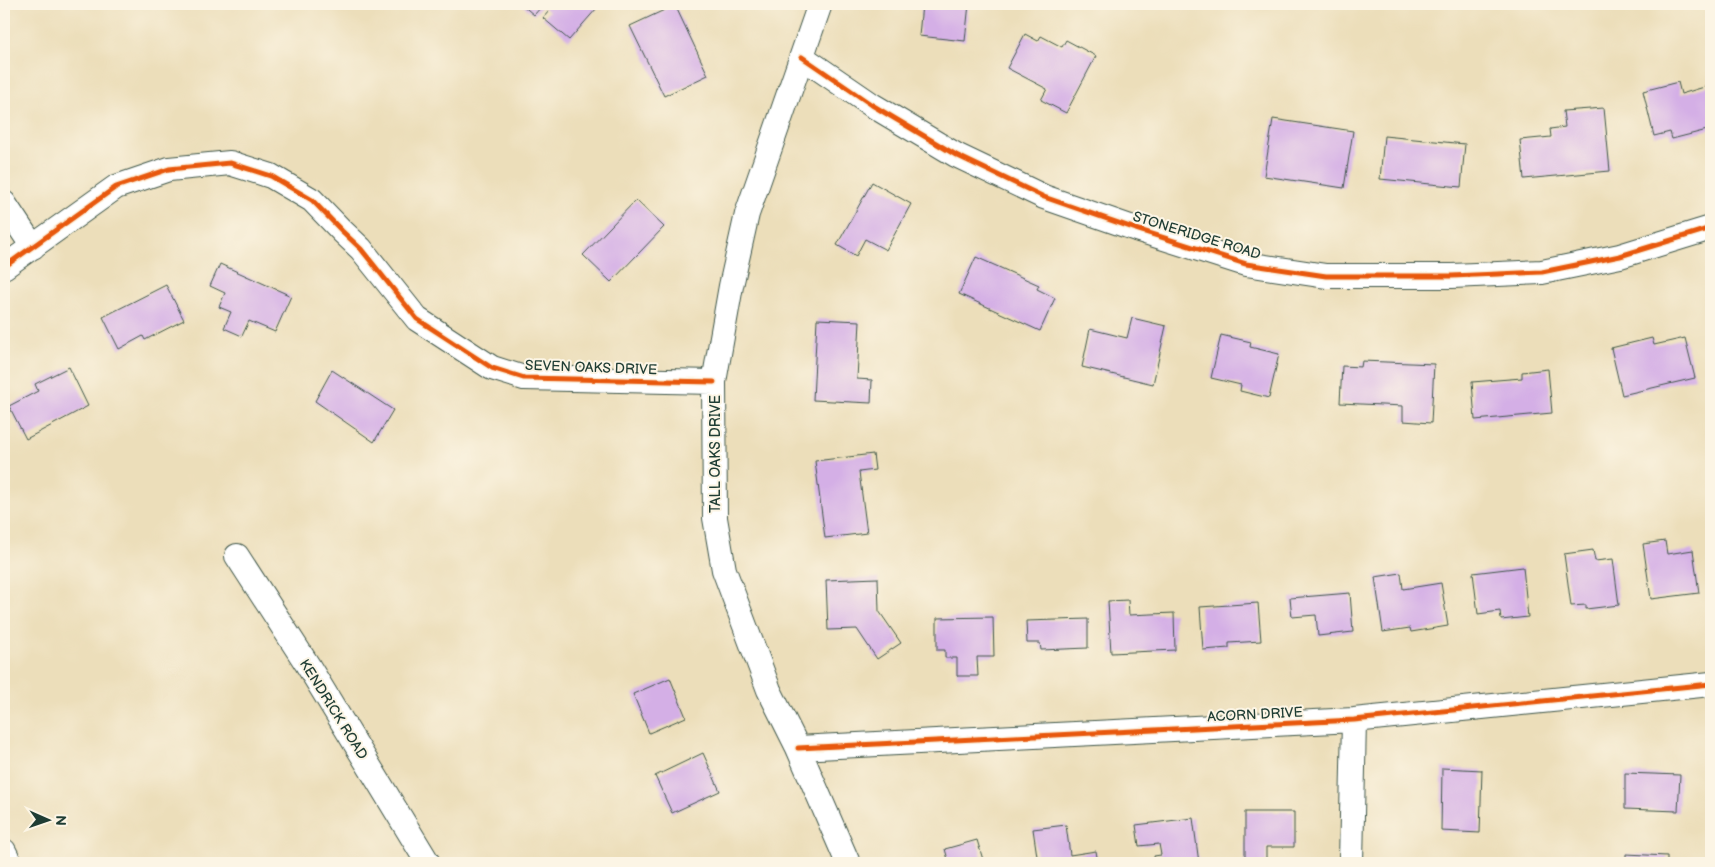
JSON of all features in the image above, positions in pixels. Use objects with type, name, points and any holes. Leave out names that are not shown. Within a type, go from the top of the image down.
[{"type":"street","name":"TALL OAKS DRIVE","points":[[820,4],[747,214],[731,286],[714,382],[715,518],[724,570],[769,690],[798,748],[848,863]]},
{"type":"street","name":"STONERIDGE ROAD","points":[[802,57],[872,105],[956,156],[1035,193],[1136,229],[1246,264],[1326,276],[1452,276],[1542,272],[1620,256],[1711,228]]},
{"type":"street","name":"SEVEN OAKS DRIVE","points":[[4,267],[116,187],[169,169],[230,162],[271,176],[312,200],[361,248],[417,318],[492,368],[524,378],[714,382]]},
{"type":"street","points":[[4,204],[32,247]]},
{"type":"street","name":"KENDRICK ROAD","points":[[237,556],[307,664],[428,863]]},
{"type":"street","name":"ACORN DRIVE","points":[[798,748],[1354,720],[1711,684]]},
{"type":"street","points":[[1351,863],[1354,720]]},
{"type":"street","points":[[4,851],[10,863]]},
{"type":"building","points":[[521,4],[592,4],[597,8],[569,40],[543,18],[549,11],[542,6],[534,15]]},
{"type":"building","points":[[922,4],[969,4],[965,41],[919,36]]},
{"type":"building","points":[[675,5],[708,75],[664,96],[630,26]]},
{"type":"building","points":[[1025,34],[1038,41],[1041,36],[1062,47],[1066,40],[1096,56],[1066,113],[1041,100],[1047,89],[1007,68]]},
{"type":"building","points":[[1678,82],[1681,94],[1711,85],[1711,129],[1672,139],[1670,132],[1654,136],[1643,91]]},
{"type":"building","points":[[1604,108],[1610,171],[1524,179],[1520,140],[1551,137],[1550,129],[1565,127],[1563,111]]},
{"type":"building","points":[[1273,119],[1353,131],[1344,188],[1264,176]]},
{"type":"building","points":[[1384,136],[1465,144],[1461,187],[1380,179]]},
{"type":"building","points":[[872,182],[911,204],[886,250],[865,239],[856,256],[837,245]]},
{"type":"building","points":[[636,200],[664,227],[611,282],[583,255]]},
{"type":"building","points":[[976,257],[1039,285],[1037,289],[1055,298],[1040,331],[959,294]]},
{"type":"building","points":[[220,264],[291,296],[275,332],[249,321],[242,336],[224,328],[231,312],[219,307],[225,293],[210,286]]},
{"type":"building","points":[[166,285],[184,320],[145,340],[143,336],[119,349],[103,317]]},
{"type":"building","points":[[1132,318],[1166,326],[1153,384],[1082,367],[1090,329],[1127,338]]},
{"type":"building","points":[[817,319],[860,321],[857,379],[872,380],[871,403],[813,400]]},
{"type":"building","points":[[1221,335],[1251,342],[1250,347],[1279,354],[1269,398],[1240,391],[1241,385],[1211,378]]},
{"type":"building","points":[[1652,338],[1654,345],[1685,338],[1695,378],[1622,395],[1611,348]]},
{"type":"building","points":[[1362,361],[1434,364],[1431,423],[1403,421],[1403,406],[1340,403],[1342,366],[1361,367]]},
{"type":"building","points":[[69,367],[88,406],[26,439],[9,406],[38,391],[35,384]]},
{"type":"building","points":[[1548,369],[1552,413],[1475,420],[1472,382],[1522,378],[1522,372]]},
{"type":"building","points":[[332,370],[393,410],[374,442],[315,401]]},
{"type":"building","points":[[873,454],[875,470],[859,472],[867,533],[825,538],[815,461]]},
{"type":"building","points":[[1665,541],[1667,554],[1693,550],[1699,593],[1651,599],[1643,544]]},
{"type":"building","points":[[1593,550],[1595,561],[1613,559],[1619,605],[1586,609],[1586,605],[1571,606],[1564,554]]},
{"type":"building","points":[[1523,567],[1528,617],[1501,620],[1500,611],[1478,614],[1473,573]]},
{"type":"building","points":[[1401,573],[1403,589],[1441,583],[1448,626],[1411,632],[1410,628],[1383,632],[1375,577]]},
{"type":"building","points":[[878,578],[879,611],[901,643],[877,659],[857,629],[828,630],[826,580]]},
{"type":"building","points":[[1350,593],[1353,632],[1318,636],[1316,615],[1292,617],[1290,598]]},
{"type":"building","points":[[1128,600],[1129,615],[1174,613],[1175,650],[1111,653],[1108,601]]},
{"type":"building","points":[[1258,603],[1261,641],[1229,643],[1229,648],[1203,650],[1200,607]]},
{"type":"building","points":[[993,617],[994,657],[977,657],[978,676],[957,676],[957,658],[945,658],[945,650],[937,650],[937,618]]},
{"type":"building","points":[[1088,619],[1088,648],[1041,650],[1040,643],[1027,643],[1026,621]]},
{"type":"building","points":[[670,678],[686,717],[649,733],[633,694]]},
{"type":"building","points":[[703,753],[720,791],[672,813],[655,776]]},
{"type":"building","points":[[1442,768],[1482,770],[1480,833],[1441,831]]},
{"type":"building","points":[[1625,773],[1680,775],[1678,811],[1625,809]]},
{"type":"building","points":[[1245,812],[1294,812],[1294,847],[1266,847],[1266,863],[1245,863]]},
{"type":"building","points":[[1193,818],[1199,863],[1155,863],[1154,856],[1161,855],[1159,844],[1139,846],[1136,825]]},
{"type":"building","points":[[1066,825],[1070,855],[1096,851],[1098,863],[1038,863],[1033,829]]},
{"type":"building","points":[[977,840],[984,863],[949,863],[945,849]]},
{"type":"building","points":[[1626,854],[1667,856],[1667,863],[1626,863]]},
{"type":"cycle path","points":[[802,57],[872,105],[956,155],[1044,197],[1246,264],[1326,276],[1452,276],[1542,272],[1620,256],[1711,228]]},
{"type":"cycle path","points":[[4,267],[116,187],[169,169],[230,163],[271,176],[312,200],[361,249],[417,319],[492,368],[524,378],[714,382]]},
{"type":"cycle path","points":[[798,748],[1354,720],[1711,684]]}]
